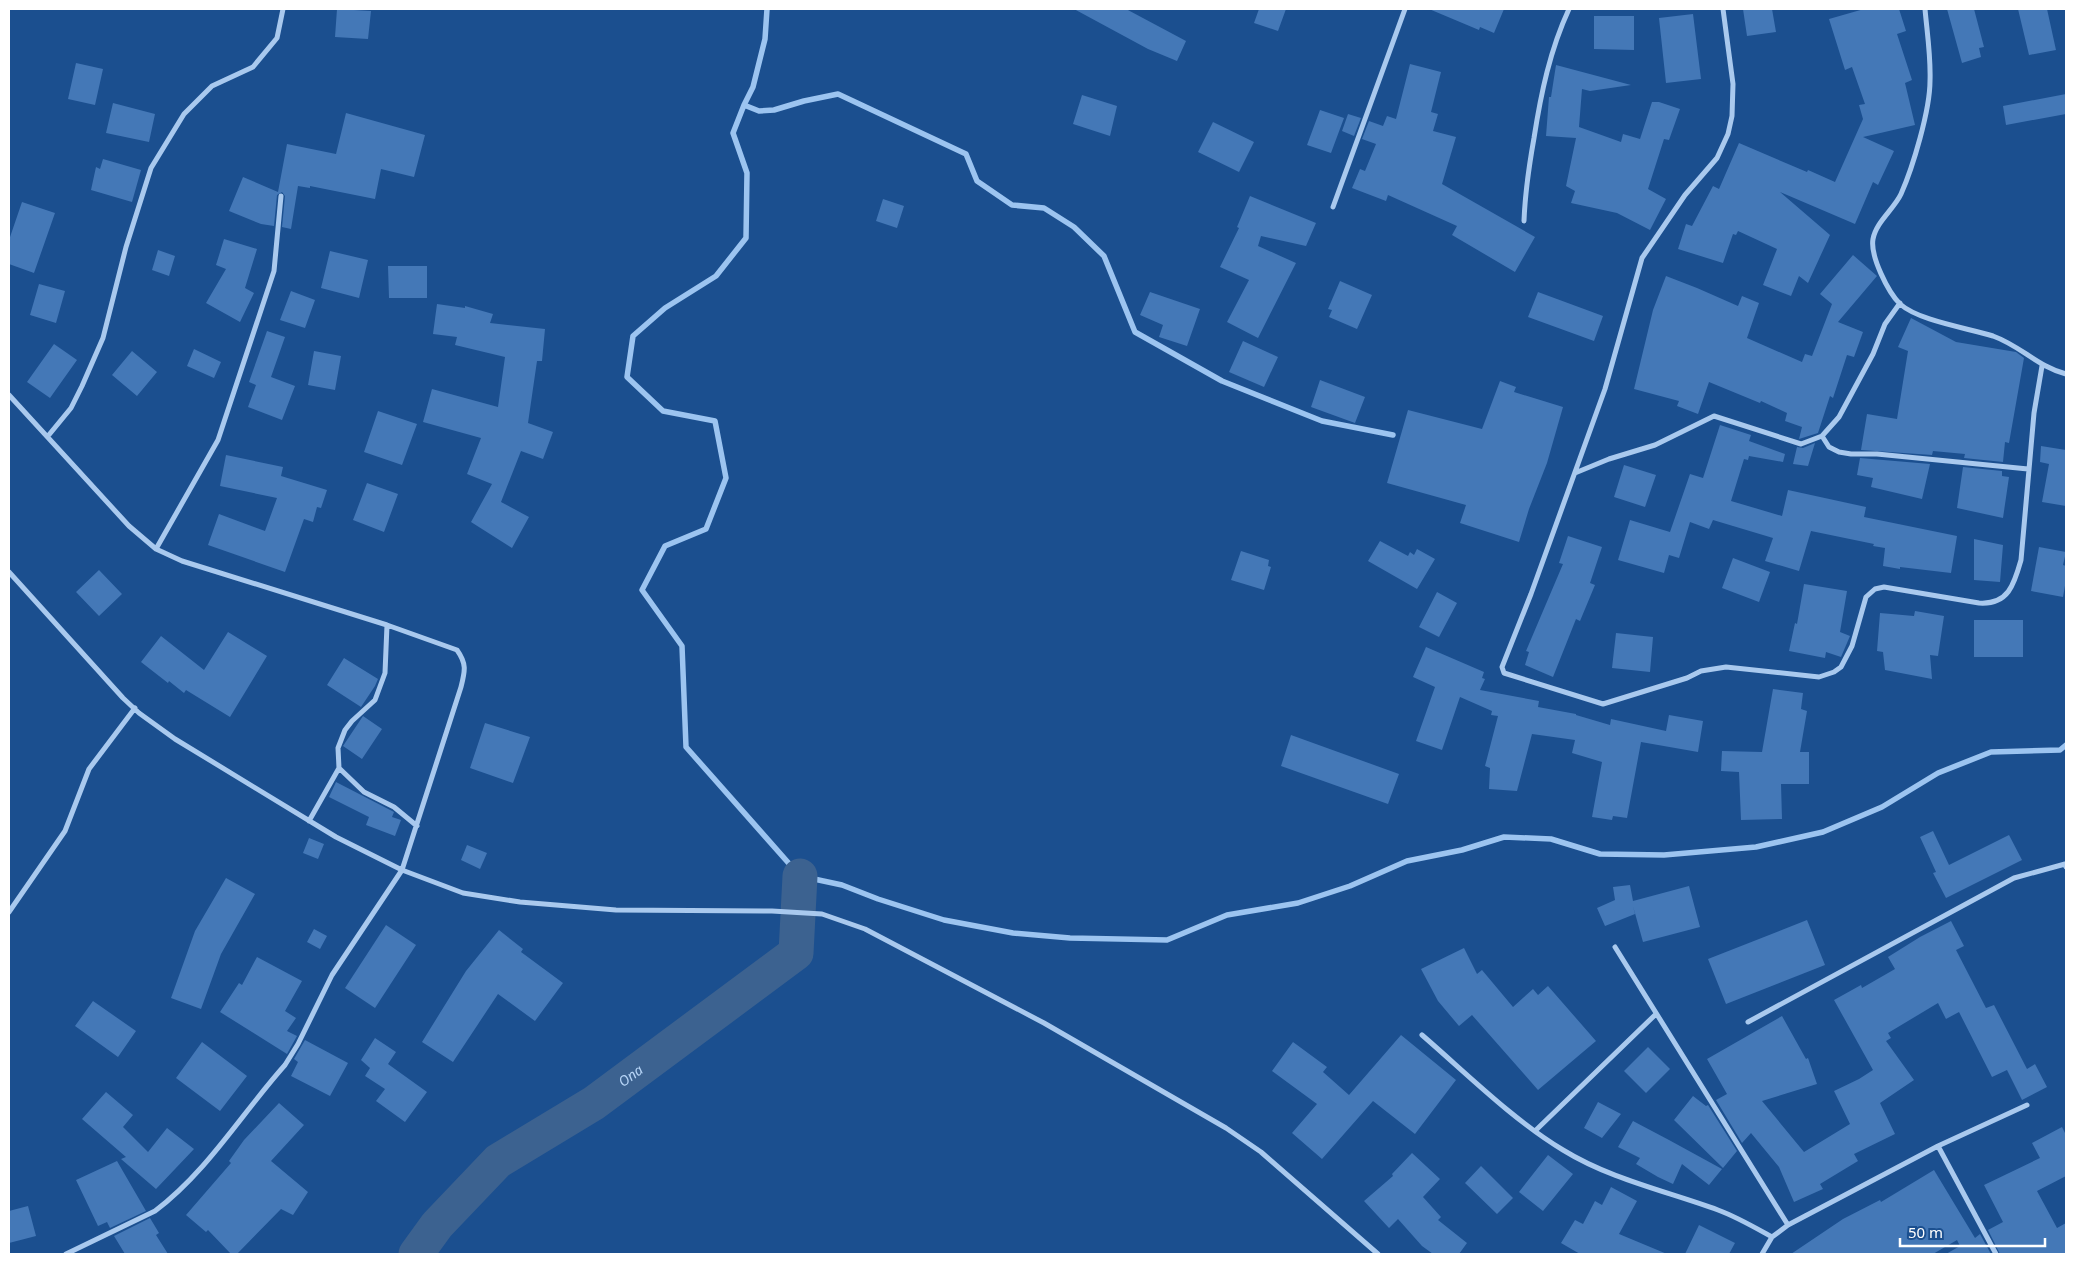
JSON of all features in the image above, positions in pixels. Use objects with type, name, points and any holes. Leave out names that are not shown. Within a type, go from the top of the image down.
[{"type":"street","points":[[48,436],[71,408],[103,338],[126,248],[151,168],[184,114],[212,86],[253,67],[277,38],[283,9]]},
{"type":"street","points":[[1333,207],[1405,9]]},
{"type":"street","points":[[1524,221],[1525,194],[1542,87],[1557,35],[1568,9]]},
{"type":"street","points":[[1723,9],[1733,84],[1732,116],[1728,134],[1717,158],[1685,195],[1642,258],[1605,389],[1532,594],[1502,667],[1504,673],[1604,704],[1687,678],[1701,671],[1726,667],[1819,677],[1834,672],[1840,667],[1852,646],[1866,597],[1875,589],[1884,587],[1993,604],[2004,596],[2015,583],[2021,560],[2034,413],[2042,366]]},
{"type":"street","points":[[1925,9],[1930,65],[1928,101],[1909,175],[1900,197],[1873,238],[1872,253],[1880,272],[1900,303],[1918,314],[1994,336],[2014,345],[2042,366],[2052,371],[2066,374]]},
{"type":"street","points":[[156,549],[218,440],[274,271],[281,196]]},
{"type":"street","points":[[1575,473],[1609,459],[1654,445],[1714,416],[1801,444],[1822,436],[1839,417],[1873,354],[1886,324],[1900,303]]},
{"type":"street","points":[[9,395],[129,526],[156,549],[182,561],[387,625],[457,650],[464,660],[461,687],[402,870],[332,975],[298,1044],[285,1065],[189,1180],[154,1210],[66,1254]]},
{"type":"street","points":[[1822,436],[1829,447],[1839,452],[1851,454],[1877,454],[2028,469]]},
{"type":"street","points":[[9,572],[123,698],[175,739],[309,821],[402,870],[463,893],[520,902],[616,910],[772,911],[822,914],[866,929],[1044,1023],[1226,1128],[1261,1152],[1378,1254]]},
{"type":"street","points":[[309,821],[339,768],[338,748],[341,739],[352,721],[375,700],[385,673],[387,625]]},
{"type":"street","points":[[9,912],[66,831],[89,769],[135,708]]},
{"type":"street","points":[[339,768],[364,792],[394,807],[417,826]]},
{"type":"street","points":[[1748,1022],[2014,878],[2065,864],[2066,866]]},
{"type":"street","points":[[1615,947],[1788,1225]]},
{"type":"street","points":[[1535,1131],[1656,1014]]},
{"type":"street","points":[[1422,1035],[1535,1131],[1563,1150],[1595,1167],[1718,1210],[1772,1237]]},
{"type":"street","points":[[1762,1254],[1772,1237],[1788,1225],[1938,1146],[2027,1106]]},
{"type":"street","points":[[1938,1146],[1996,1254]]},
{"type":"building","points":[[337,9],[371,11],[368,39],[335,37]]},
{"type":"building","points":[[1074,9],[1126,9],[1186,41],[1177,61],[1148,49]]},
{"type":"building","points":[[1259,9],[1286,9],[1278,31],[1254,23]]},
{"type":"building","points":[[1429,9],[1504,9],[1494,33],[1480,27],[1479,30]]},
{"type":"building","points":[[1743,9],[1772,9],[1776,32],[1747,36]]},
{"type":"building","points":[[1864,9],[1899,9],[1906,31],[1897,34],[1912,80],[1905,83],[1915,125],[1863,137],[1894,151],[1878,185],[1873,182],[1855,224],[1780,192],[1830,235],[1808,283],[1799,276],[1791,296],[1763,285],[1777,249],[1738,231],[1736,235],[1733,234],[1723,263],[1678,249],[1686,224],[1692,226],[1713,186],[1719,189],[1739,143],[1835,182],[1863,119],[1859,105],[1865,104],[1852,67],[1845,70],[1829,19]]},
{"type":"building","points":[[1947,9],[1974,9],[1984,47],[1979,48],[1981,57],[1962,63]]},
{"type":"building","points":[[2018,9],[2047,9],[2056,50],[2029,55]]},
{"type":"building","points":[[1693,14],[1701,79],[1666,83],[1659,18]]},
{"type":"building","points":[[1594,16],[1634,16],[1634,50],[1594,49]]},
{"type":"building","points":[[76,63],[103,69],[95,105],[68,99]]},
{"type":"building","points":[[1410,64],[1441,72],[1431,112],[1438,114],[1433,131],[1456,137],[1442,184],[1535,237],[1515,272],[1452,235],[1457,226],[1388,195],[1386,201],[1352,188],[1360,169],[1365,171],[1376,144],[1362,139],[1369,121],[1383,126],[1387,116],[1396,119]]},
{"type":"building","points":[[1556,65],[1631,85],[1590,91],[1582,89],[1579,127],[1621,142],[1623,134],[1640,139],[1652,102],[1659,102],[1680,109],[1669,140],[1664,139],[1648,189],[1666,199],[1650,230],[1617,213],[1571,203],[1575,191],[1566,186],[1576,138],[1546,136],[1549,97],[1551,97]]},
{"type":"building","points":[[2066,94],[2066,114],[2006,125],[2003,106]]},
{"type":"building","points":[[1082,95],[1117,106],[1110,136],[1073,124]]},
{"type":"building","points":[[113,103],[155,114],[149,142],[106,133]]},
{"type":"building","points":[[1320,110],[1344,118],[1331,153],[1307,145]]},
{"type":"building","points":[[346,113],[425,135],[414,177],[381,169],[375,199],[310,186],[310,188],[298,186],[291,229],[282,227],[285,196],[282,192],[277,195],[274,226],[261,224],[229,211],[243,177],[278,192],[287,144],[336,154]]},
{"type":"building","points":[[1348,114],[1361,118],[1354,136],[1342,131]]},
{"type":"building","points":[[1213,122],[1254,142],[1239,172],[1198,152]]},
{"type":"building","points":[[103,159],[141,170],[132,202],[91,190],[96,167],[100,169]]},
{"type":"building","points":[[1250,196],[1316,223],[1306,246],[1261,236],[1258,246],[1296,263],[1258,338],[1227,322],[1249,280],[1220,267],[1239,228],[1237,227]]},
{"type":"building","points":[[883,199],[904,206],[897,228],[876,221]]},
{"type":"building","points":[[22,202],[55,213],[34,273],[9,264],[9,240]]},
{"type":"building","points":[[224,239],[257,249],[245,288],[254,293],[240,322],[206,303],[226,269],[216,265]]},
{"type":"building","points":[[158,250],[175,256],[169,276],[152,270]]},
{"type":"building","points":[[330,251],[368,260],[359,298],[321,288]]},
{"type":"building","points":[[1853,255],[1877,276],[1838,322],[1863,332],[1854,357],[1847,355],[1833,398],[1830,396],[1818,433],[1799,439],[1802,427],[1785,421],[1787,413],[1761,401],[1760,403],[1709,382],[1698,414],[1677,406],[1679,401],[1634,389],[1653,310],[1666,276],[1738,306],[1742,296],[1759,303],[1747,338],[1802,362],[1805,354],[1812,356],[1832,304],[1820,294]]},
{"type":"building","points":[[388,266],[427,266],[427,298],[389,298]]},
{"type":"building","points":[[1340,281],[1372,295],[1357,329],[1329,317],[1332,310],[1328,309]]},
{"type":"building","points":[[39,284],[65,291],[56,323],[30,315]]},
{"type":"building","points":[[291,291],[315,300],[305,328],[280,320]]},
{"type":"building","points":[[1150,292],[1200,309],[1187,346],[1159,337],[1163,325],[1140,315]]},
{"type":"building","points":[[1538,292],[1603,316],[1594,341],[1528,317]]},
{"type":"building","points":[[437,304],[465,308],[465,306],[493,314],[490,323],[545,329],[542,361],[537,361],[528,423],[553,432],[543,459],[521,451],[501,502],[529,517],[512,548],[471,522],[492,484],[467,474],[481,438],[423,422],[432,389],[498,407],[505,357],[455,345],[457,337],[433,334]]},
{"type":"building","points":[[1911,318],[1956,342],[2016,352],[2024,358],[2009,443],[2005,442],[2003,462],[1964,458],[1965,454],[1933,451],[1932,455],[1861,450],[1867,414],[1897,419],[1908,351],[1898,347]]},
{"type":"building","points":[[267,331],[285,337],[271,377],[295,386],[282,420],[248,407],[256,385],[249,382]]},
{"type":"building","points":[[1243,341],[1278,357],[1264,387],[1229,372]]},
{"type":"building","points":[[54,344],[77,360],[50,398],[27,382]]},
{"type":"building","points":[[194,349],[221,362],[214,378],[187,366]]},
{"type":"building","points":[[132,351],[157,372],[137,396],[112,375]]},
{"type":"building","points":[[314,351],[341,356],[335,390],[308,385]]},
{"type":"building","points":[[1320,380],[1365,397],[1355,423],[1311,407]]},
{"type":"building","points":[[1500,381],[1516,387],[1514,392],[1563,407],[1547,463],[1529,509],[1519,542],[1460,523],[1466,505],[1387,483],[1408,410],[1482,429]]},
{"type":"building","points":[[378,411],[417,424],[402,465],[364,452]]},
{"type":"building","points":[[1720,425],[1751,435],[1749,441],[1785,454],[1783,462],[1749,456],[1748,460],[1744,459],[1731,501],[1782,516],[1788,490],[1866,507],[1864,517],[1957,536],[1951,573],[1883,566],[1885,548],[1811,531],[1799,571],[1765,561],[1773,538],[1713,520],[1709,529],[1690,522],[1679,558],[1669,555],[1664,573],[1618,560],[1630,520],[1670,532],[1690,474],[1703,478]]},
{"type":"building","points":[[1815,443],[1808,466],[1793,464],[1797,447],[1803,448]]},
{"type":"building","points":[[2041,446],[2066,450],[2066,506],[2042,502],[2049,464],[2040,462]]},
{"type":"building","points":[[226,455],[283,467],[281,476],[327,490],[321,508],[317,507],[313,522],[304,519],[285,572],[208,545],[219,514],[265,531],[277,498],[220,486]]},
{"type":"building","points":[[1860,458],[1930,464],[1922,499],[1871,487],[1873,478],[1857,475]]},
{"type":"building","points":[[1624,465],[1656,475],[1645,507],[1614,497]]},
{"type":"building","points":[[1963,467],[2002,471],[2002,476],[2009,477],[2003,518],[1957,508]]},
{"type":"building","points":[[367,483],[398,494],[384,532],[353,520]]},
{"type":"building","points":[[1568,536],[1602,547],[1590,583],[1595,585],[1580,621],[1576,619],[1553,677],[1525,665],[1529,652],[1526,651],[1563,564],[1559,563]]},
{"type":"building","points":[[1974,539],[2003,545],[2000,582],[1974,580]]},
{"type":"building","points":[[1380,541],[1408,556],[1410,552],[1414,555],[1417,549],[1435,559],[1417,589],[1368,561]]},
{"type":"building","points":[[2039,547],[2066,552],[2063,565],[2066,566],[2066,580],[2063,597],[2031,591]]},
{"type":"building","points":[[1241,551],[1269,560],[1268,566],[1271,567],[1264,590],[1231,580]]},
{"type":"building","points":[[1733,558],[1770,572],[1759,602],[1722,588]]},
{"type":"building","points":[[99,570],[122,594],[99,616],[76,592]]},
{"type":"building","points":[[1804,584],[1847,591],[1840,632],[1850,636],[1841,657],[1826,652],[1825,658],[1789,651],[1795,623],[1797,624]]},
{"type":"building","points":[[1437,592],[1457,603],[1439,637],[1419,627]]},
{"type":"building","points":[[1915,611],[1944,616],[1938,656],[1930,655],[1932,679],[1885,670],[1883,652],[1877,651],[1880,613],[1914,616]]},
{"type":"building","points":[[1974,620],[2023,620],[2023,657],[1974,657]]},
{"type":"building","points":[[228,632],[267,656],[230,717],[186,690],[184,693],[141,662],[161,636],[204,670]]},
{"type":"building","points":[[1616,633],[1653,637],[1650,672],[1612,668]]},
{"type":"building","points":[[1426,647],[1484,672],[1482,678],[1485,679],[1480,690],[1539,701],[1538,707],[1576,714],[1610,725],[1611,719],[1666,731],[1669,715],[1703,721],[1698,752],[1641,742],[1627,818],[1613,816],[1612,820],[1592,817],[1602,762],[1572,753],[1575,740],[1532,734],[1517,791],[1489,789],[1490,768],[1485,766],[1498,716],[1491,715],[1492,711],[1460,697],[1442,750],[1416,741],[1435,687],[1413,677]]},
{"type":"building","points":[[344,658],[378,679],[361,707],[327,685]]},
{"type":"building","points":[[1773,689],[1803,693],[1801,709],[1807,711],[1800,752],[1809,752],[1809,784],[1781,784],[1782,819],[1741,820],[1739,772],[1721,771],[1722,751],[1762,752]]},
{"type":"building","points":[[363,716],[382,729],[362,759],[343,746]]},
{"type":"building","points":[[485,723],[530,737],[513,783],[470,768]]},
{"type":"building","points":[[1291,735],[1399,774],[1388,804],[1281,766]]},
{"type":"building","points":[[336,782],[394,812],[392,817],[401,820],[395,836],[366,825],[369,817],[329,797]]},
{"type":"building","points":[[1933,831],[1949,865],[2009,835],[2022,860],[1946,898],[1933,873],[1936,872],[1920,837]]},
{"type":"building","points":[[309,838],[324,844],[318,859],[303,853]]},
{"type":"building","points":[[467,845],[487,853],[480,869],[461,860]]},
{"type":"building","points":[[226,878],[255,894],[221,954],[201,1009],[171,998],[195,931]]},
{"type":"building","points":[[1630,885],[1633,901],[1689,886],[1700,927],[1643,942],[1633,906],[1635,914],[1605,926],[1597,908],[1615,900],[1613,887]]},
{"type":"building","points":[[1807,920],[1825,965],[1726,1004],[1708,959]]},
{"type":"building","points":[[1951,921],[1964,946],[1956,950],[1986,1008],[1994,1005],[2027,1069],[2035,1064],[2047,1087],[2022,1100],[2007,1070],[1992,1077],[1959,1012],[1946,1019],[1938,1003],[1888,1033],[1891,1038],[1886,1041],[1914,1080],[1880,1103],[1895,1134],[1854,1154],[1858,1161],[1820,1184],[1823,1189],[1794,1202],[1779,1167],[1751,1133],[1742,1143],[1716,1100],[1727,1094],[1707,1059],[1782,1016],[1806,1059],[1808,1058],[1817,1084],[1762,1101],[1804,1152],[1850,1124],[1834,1091],[1873,1070],[1834,1000],[1861,985],[1862,988],[1895,969],[1888,957]]},
{"type":"building","points":[[386,925],[416,945],[375,1008],[345,988]]},
{"type":"building","points":[[314,929],[327,936],[320,949],[307,942]]},
{"type":"building","points":[[499,930],[523,949],[521,952],[563,983],[535,1021],[498,994],[453,1062],[422,1042],[466,971]]},
{"type":"building","points":[[1464,948],[1477,974],[1482,970],[1513,1007],[1533,989],[1538,995],[1548,986],[1596,1041],[1538,1090],[1472,1015],[1459,1026],[1438,1001],[1421,969]]},
{"type":"building","points":[[257,957],[302,981],[285,1011],[296,1018],[287,1031],[297,1036],[287,1054],[220,1012],[239,983],[242,985]]},
{"type":"building","points":[[93,1001],[136,1031],[118,1057],[75,1026]]},
{"type":"building","points":[[1401,1035],[1456,1080],[1415,1134],[1373,1101],[1322,1159],[1292,1133],[1317,1104],[1272,1071],[1293,1042],[1327,1067],[1323,1072],[1349,1095]]},
{"type":"building","points":[[375,1038],[396,1052],[388,1064],[427,1092],[405,1122],[376,1101],[385,1089],[365,1076],[370,1068],[361,1060]]},
{"type":"building","points":[[305,1040],[348,1063],[330,1096],[291,1076],[298,1062],[294,1059]]},
{"type":"building","points":[[202,1042],[247,1076],[220,1111],[176,1078]]},
{"type":"building","points":[[1648,1047],[1670,1069],[1646,1093],[1624,1071]]},
{"type":"building","points":[[106,1092],[133,1115],[123,1127],[148,1152],[167,1128],[194,1149],[156,1189],[121,1159],[126,1157],[82,1119]]},
{"type":"building","points":[[1693,1096],[1706,1106],[1708,1105],[1737,1151],[1723,1168],[1674,1120]]},
{"type":"building","points":[[1598,1102],[1621,1114],[1602,1138],[1584,1128]]},
{"type":"building","points":[[279,1103],[304,1125],[271,1161],[308,1192],[293,1215],[281,1209],[237,1254],[231,1254],[208,1230],[206,1232],[186,1215],[231,1163],[229,1161],[244,1140]]},
{"type":"building","points":[[1633,1121],[1722,1169],[1709,1185],[1682,1164],[1673,1184],[1658,1177],[1636,1164],[1640,1158],[1618,1147]]},
{"type":"building","points":[[2062,1127],[2066,1135],[2066,1176],[2037,1191],[2057,1228],[2066,1223],[2066,1254],[2000,1254],[1988,1230],[2003,1222],[1984,1185],[2040,1158],[2032,1143]]},
{"type":"building","points":[[1412,1153],[1440,1179],[1423,1197],[1441,1217],[1438,1220],[1467,1243],[1459,1254],[1433,1254],[1422,1246],[1398,1219],[1389,1228],[1364,1201],[1393,1176],[1392,1174]]},
{"type":"building","points":[[1548,1155],[1573,1174],[1543,1211],[1519,1192]]},
{"type":"building","points":[[117,1161],[146,1211],[110,1228],[107,1222],[98,1226],[76,1180]]},
{"type":"building","points":[[1481,1166],[1513,1198],[1497,1214],[1465,1183]]},
{"type":"building","points":[[1934,1170],[1975,1238],[1980,1234],[1991,1254],[1946,1254],[1960,1246],[1957,1240],[1933,1254],[1791,1254],[1843,1219],[1880,1200],[1881,1202]]},
{"type":"building","points":[[1611,1187],[1637,1201],[1619,1234],[1667,1254],[1580,1254],[1561,1243],[1575,1220],[1583,1224],[1595,1201],[1602,1205]]},
{"type":"building","points":[[28,1206],[36,1236],[9,1243],[9,1211]]},
{"type":"building","points":[[150,1218],[159,1233],[156,1235],[168,1254],[125,1254],[114,1236]]},
{"type":"building","points":[[1699,1225],[1735,1243],[1729,1254],[1685,1254]]},
{"type":"waterway","points":[[767,9],[765,39],[753,87],[733,133],[747,173],[746,238],[716,276],[665,308],[633,336],[627,377],[663,411],[715,421],[726,478],[706,529],[665,546],[642,590],[682,646],[686,747],[800,876],[842,885],[878,899],[944,920],[1013,933],[1070,938],[1167,940],[1227,915],[1298,903],[1350,886],[1407,861],[1462,850],[1504,837],[1551,839],[1600,854],[1664,855],[1756,847],[1823,832],[1882,807],[1938,773],[1991,752],[2060,750],[2066,745]]},
{"type":"waterway","points":[[744,105],[759,111],[774,110],[838,94],[966,154],[977,181],[1012,205],[1044,208],[1074,227],[1104,256],[1135,332],[1222,381],[1322,421],[1393,435]]},
{"type":"waterway","name":"Ona","points":[[416,1254],[437,1225],[498,1161],[594,1103],[796,953],[800,876]]}]
